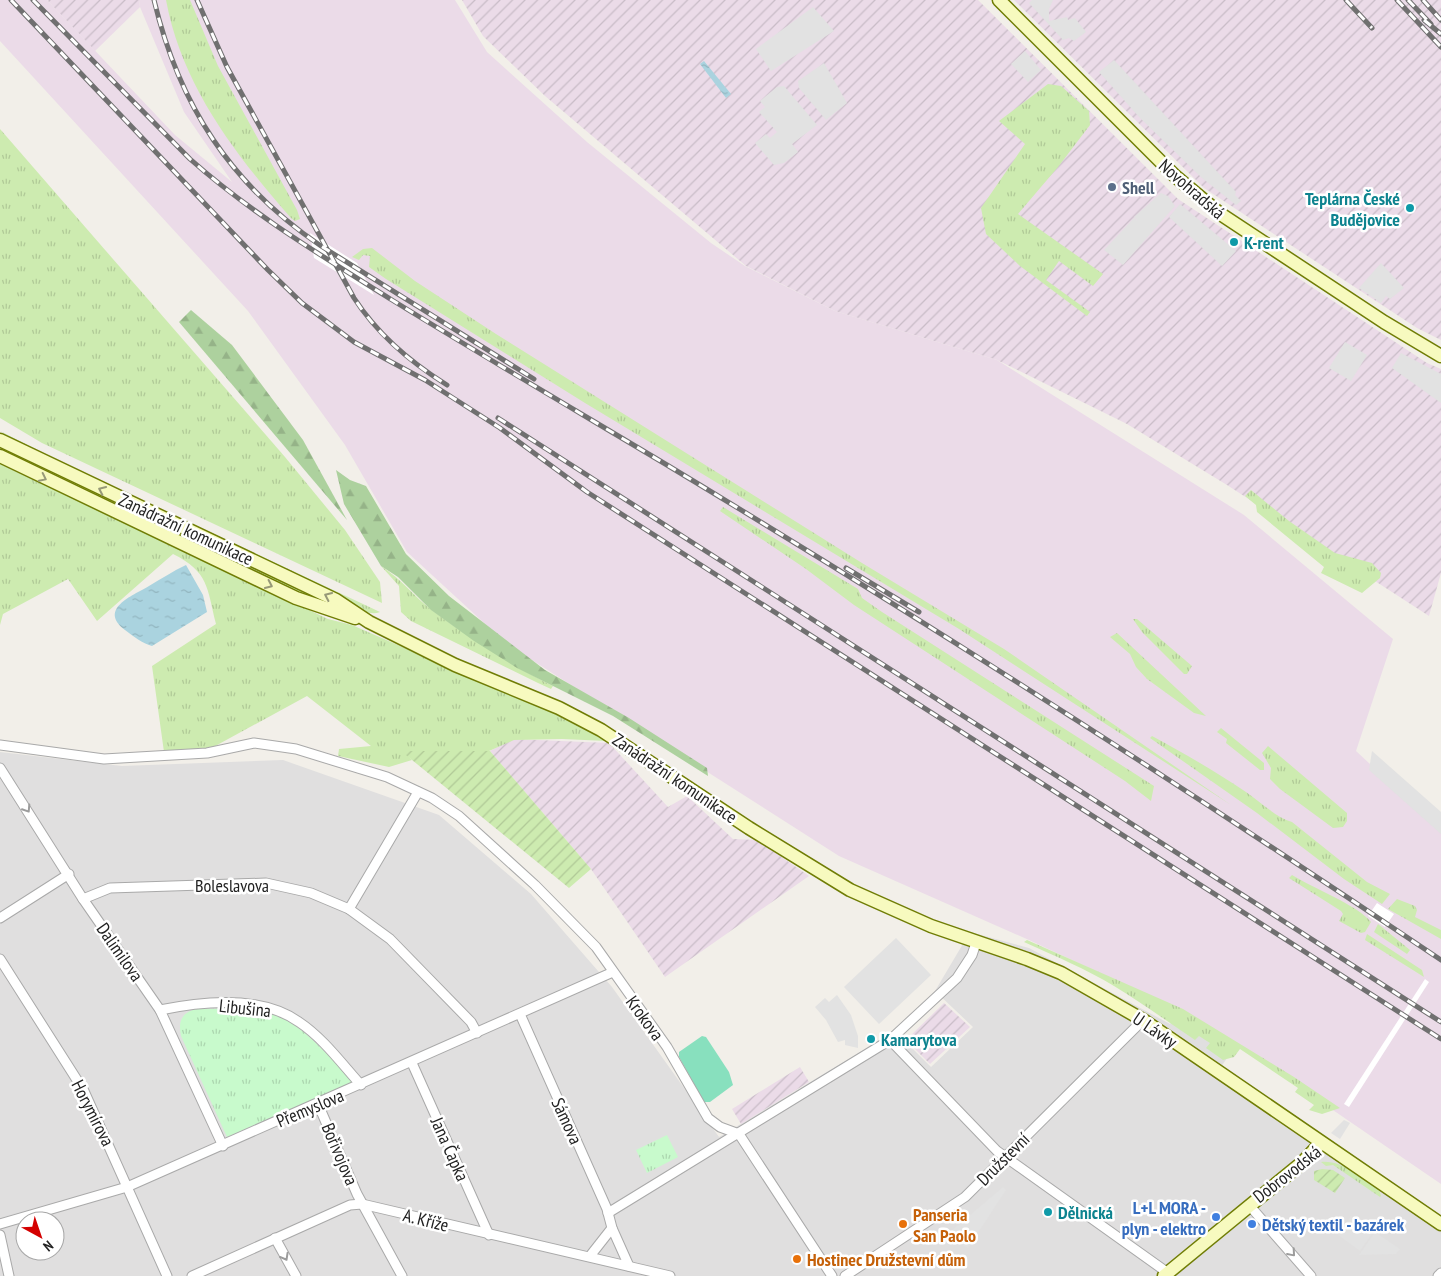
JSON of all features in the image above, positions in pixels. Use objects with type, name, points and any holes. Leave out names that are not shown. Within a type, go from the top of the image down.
[{"type":"main road","name":"Novohradská","points":[[999,0],[1174,176],[1219,213],[1384,322],[1441,356]]},
{"type":"main road","name":"Zanádražní komunikace","points":[[0,440],[336,600],[369,622],[455,665],[559,708],[601,730],[749,828],[850,890],[976,943]]},
{"type":"main road","name":"Zanádražní komunikace","points":[[0,456],[296,598],[369,622]]},
{"type":"main road","name":"U Lávky","points":[[976,943],[1027,959],[1061,973],[1142,1020],[1321,1143]]},
{"type":"main road","name":"Dobrovodská","points":[[1166,1274],[1249,1204],[1303,1162],[1321,1143],[1441,1224]]},
{"type":"street","name":"Krokova","points":[[0,745],[104,759],[207,753],[254,743],[296,749],[378,774],[432,798],[459,816],[535,885],[596,947],[666,1047],[708,1118],[720,1127],[739,1134]]},
{"type":"street","name":"Dalimilova","points":[[0,768],[69,874],[83,899],[160,1010],[223,1146]]},
{"type":"street","points":[[349,909],[418,792]]},
{"type":"street","points":[[0,918],[69,874]]},
{"type":"street","name":"Boleslavova","points":[[83,899],[110,888],[266,883],[311,893],[349,909],[390,939],[471,1022],[477,1033]]},
{"type":"street","points":[[608,1213],[890,1040],[957,978],[968,964],[976,943]]},
{"type":"street","name":"Horymírova","points":[[0,959],[84,1091],[167,1276]]},
{"type":"street","name":"Přemyslova","points":[[0,1224],[127,1187],[412,1063],[613,972]]},
{"type":"street","name":"Libušina","points":[[160,1010],[187,1004],[222,1003],[277,1010],[306,1027],[361,1085]]},
{"type":"street","name":"Sámova","points":[[520,1014],[608,1213],[612,1228],[629,1266]]},
{"type":"street","name":"Družstevní","points":[[845,1276],[965,1197],[1142,1020]]},
{"type":"street","points":[[890,1040],[992,1146],[1166,1274]]},
{"type":"street","name":"Jana Čapka","points":[[412,1063],[489,1235]]},
{"type":"street","name":"Bořivojova","points":[[318,1104],[362,1204],[402,1276]]},
{"type":"street","points":[[739,1134],[832,1276]]},
{"type":"street","name":"A. Kříže","points":[[192,1276],[350,1205],[362,1204],[670,1276]]},
{"type":"street","points":[[1249,1204],[1311,1276]]},
{"type":"street","points":[[590,1256],[612,1228]]},
{"type":"street","points":[[0,1236],[10,1276]]},
{"type":"street","points":[[275,1238],[296,1276]]},
{"type":"street","points":[[1438,1276],[1441,1273]]},
{"type":"shaded area","points":[[0,0],[47,0],[175,135],[232,182],[184,112],[140,7],[139,0],[455,0],[487,52],[587,142],[711,243],[745,266],[835,311],[997,360],[1244,515],[1393,639],[1356,751],[1441,830],[1441,1184],[1238,1045],[1166,1004],[1029,940],[839,856],[507,644],[407,552],[345,445],[248,311],[0,41]]},
{"type":"shaded area","points":[[47,0],[139,0],[140,7],[95,51]]},
{"type":"shaded area","points":[[462,0],[978,0],[1178,199],[1427,363],[1441,369],[1441,573],[1429,616],[1227,485],[1127,424],[997,360],[835,311],[746,266],[545,96],[483,36]]},
{"type":"shaded area","points":[[1014,0],[1441,0],[1441,340],[1417,328],[1204,188]]},
{"type":"shaded area","points":[[1032,0],[1053,0],[1049,9],[1049,21],[1067,17],[1068,20],[1075,18],[1086,32],[1074,41],[1069,38],[1063,40],[1029,3]]},
{"type":"shaded area","points":[[813,7],[834,31],[771,71],[756,49]]},
{"type":"shaded area","points":[[1025,51],[1041,70],[1028,82],[1011,64]]},
{"type":"shaded area","points":[[1114,60],[1236,192],[1235,195],[1241,201],[1236,205],[1202,178],[1140,118],[1099,72]]},
{"type":"shaded area","points":[[824,63],[847,103],[826,120],[799,88],[798,81]]},
{"type":"shaded area","points":[[784,86],[817,125],[792,144],[798,152],[784,163],[774,165],[755,143],[766,134],[770,138],[777,132],[759,112],[765,107],[760,101],[777,87]]},
{"type":"shaded area","points":[[1161,193],[1168,196],[1175,206],[1123,265],[1104,250],[1134,218],[1138,221],[1134,217]]},
{"type":"shaded area","points":[[1180,204],[1236,251],[1222,266],[1169,217]]},
{"type":"shaded area","points":[[1381,263],[1404,288],[1390,299],[1386,296],[1381,303],[1359,288]]},
{"type":"shaded area","points":[[1345,342],[1367,355],[1351,381],[1329,368]]},
{"type":"shaded area","points":[[1401,353],[1441,374],[1441,403],[1392,368]]},
{"type":"shaded area","points":[[513,739],[609,743],[668,807],[687,796],[733,839],[757,840],[809,876],[665,977],[591,869],[490,751]]},
{"type":"shaded area","points":[[1372,751],[1441,812],[1441,834],[1369,770]]},
{"type":"shaded area","points":[[0,752],[122,766],[283,760],[439,815],[531,894],[612,987],[719,1137],[895,1031],[931,1067],[973,1027],[935,991],[970,932],[1029,948],[1170,1024],[1177,1014],[1235,1046],[1219,1070],[1441,1221],[1441,1276],[0,1276]]},
{"type":"shaded area","points":[[896,938],[931,975],[879,1024],[844,987]]},
{"type":"shaded area","points":[[837,995],[851,1015],[858,1036],[858,1048],[845,1045],[845,1040],[838,1042],[826,1020],[815,1007],[825,998],[829,1002]]},
{"type":"shaded area","points":[[944,1003],[970,1027],[930,1064],[906,1040]]},
{"type":"shaded area","points":[[800,1067],[809,1082],[741,1124],[732,1109]]},
{"type":"shaded area","points":[[1344,1120],[1350,1123],[1340,1139],[1331,1133]]},
{"type":"shaded area","points":[[1003,1187],[1006,1190],[968,1248],[950,1239],[950,1232]]},
{"type":"shaded area","points":[[1351,1216],[1374,1231],[1360,1251],[1338,1235]]},
{"type":"shaded area","points":[[1375,1232],[1400,1249],[1396,1254],[1359,1255]]},
{"type":"green space","points":[[166,0],[190,0],[218,66],[297,210],[300,219],[295,221],[291,218],[270,194],[231,144],[213,117],[184,61]]},
{"type":"green space","points":[[1048,84],[1061,86],[1089,111],[1090,125],[1058,167],[1018,214],[1103,274],[1093,286],[1059,261],[1046,280],[1090,312],[1087,316],[1020,266],[986,234],[981,208],[1025,144],[999,121]]},
{"type":"green space","points":[[0,129],[285,457],[345,530],[380,582],[382,603],[42,443],[0,418]]},
{"type":"green space","points":[[372,248],[415,281],[496,334],[862,563],[1004,649],[1231,805],[959,629],[585,403],[386,279],[369,267],[370,256],[363,255],[359,260],[352,257],[363,249]]},
{"type":"green space","points":[[191,310],[232,345],[303,440],[347,520],[179,322]]},
{"type":"green space","points":[[0,431],[71,467],[380,612],[369,613],[363,611],[336,593],[16,442]]},
{"type":"green space","points":[[0,446],[55,475],[336,605],[301,594],[0,451]]},
{"type":"green space","points":[[0,464],[328,619],[352,625],[551,712],[607,741],[562,739],[514,740],[489,751],[404,752],[412,760],[389,767],[338,756],[339,749],[371,746],[307,696],[208,750],[164,752],[152,666],[216,624],[205,582],[194,567],[173,554],[97,621],[68,579],[3,614],[0,625]]},
{"type":"green space","points":[[336,470],[350,480],[366,486],[406,554],[449,596],[545,670],[629,718],[707,768],[708,776],[613,716],[517,668],[474,641],[431,610],[398,577],[381,566],[344,504]]},
{"type":"green space","points":[[1251,490],[1289,521],[1335,553],[1372,563],[1381,573],[1380,578],[1362,593],[1321,573],[1324,567],[1257,512],[1256,505],[1245,496]]},
{"type":"green space","points":[[723,507],[858,589],[862,598],[882,612],[1154,786],[1151,801],[1125,781],[854,605],[806,569],[720,511]]},
{"type":"green space","points":[[381,566],[396,577],[426,606],[507,660],[553,686],[551,689],[411,621],[401,612],[399,586]]},
{"type":"green space","points":[[1133,619],[1137,619],[1192,666],[1187,674],[1184,674],[1142,632]]},
{"type":"green space","points":[[1117,633],[1206,716],[1194,713],[1147,679],[1136,667],[1130,654],[1110,637]]},
{"type":"green space","points":[[1221,728],[1264,763],[1264,770],[1260,770],[1226,743],[1227,739],[1217,732]]},
{"type":"green space","points":[[1152,736],[1212,770],[1274,813],[1292,822],[1367,882],[1390,894],[1382,904],[1344,879],[1257,813],[1150,738]]},
{"type":"green space","points":[[1268,746],[1347,813],[1347,821],[1343,827],[1333,828],[1280,789],[1270,779],[1271,768],[1262,753]]},
{"type":"green space","points":[[401,751],[490,751],[591,869],[569,888]]},
{"type":"green space","points":[[1292,875],[1346,903],[1365,916],[1371,922],[1365,932],[1361,933],[1339,921],[1343,914],[1341,911],[1289,878]]},
{"type":"green space","points":[[1397,899],[1415,906],[1417,910],[1415,917],[1441,930],[1441,939],[1388,909]]},
{"type":"green space","points":[[1378,924],[1410,950],[1407,954],[1374,932]]},
{"type":"green space","points":[[1367,934],[1422,970],[1424,977],[1365,940]]},
{"type":"green space","points":[[1027,940],[1183,1009],[1294,1077],[1340,1108],[1322,1114],[1309,1110],[1314,1105],[1295,1092],[1298,1088],[1240,1049],[1234,1057],[1223,1060],[1206,1048],[1210,1043],[1199,1036],[1195,1040],[1114,986],[1081,968],[1024,942]]},
{"type":"green space","points":[[196,1009],[253,1010],[282,1018],[310,1038],[345,1071],[353,1082],[227,1137],[181,1036],[180,1022],[187,1013]]},
{"type":"green space","points":[[702,1036],[706,1037],[729,1072],[733,1085],[710,1102],[704,1102],[679,1057],[679,1052]]},
{"type":"green space","points":[[667,1135],[678,1157],[647,1173],[636,1150]]},
{"type":"green space","points":[[1321,1162],[1337,1164],[1352,1171],[1379,1189],[1381,1196],[1333,1165],[1326,1166]]},
{"type":"green space","points":[[1322,1169],[1333,1170],[1345,1178],[1335,1193],[1314,1180],[1314,1171]]},
{"type":"water","points":[[704,61],[731,94],[726,98],[700,64]]},
{"type":"water","points":[[186,565],[203,595],[207,612],[152,646],[125,630],[115,616],[116,609],[120,604]]},
{"type":"pier","points":[[310,233],[357,263],[374,295],[314,258]]},
{"type":"pier","points":[[1377,903],[1394,914],[1385,927],[1368,916]]},
{"type":"pier","points":[[1425,979],[1429,982],[1349,1107],[1344,1104]]},
{"type":"railway","points":[[11,0],[268,270],[302,303],[354,342],[425,380],[500,428],[587,492],[1441,1039]]},
{"type":"railway","points":[[33,0],[190,159],[238,198],[288,234],[392,300],[667,465],[960,646],[1154,770],[1441,960]]},
{"type":"railway","points":[[154,0],[178,74],[194,108],[213,140],[260,197],[321,246],[534,379]]},
{"type":"railway","points":[[197,0],[227,67],[354,298],[384,336],[420,367],[447,385]]},
{"type":"railway","points":[[1346,0],[1372,28]]},
{"type":"railway","points":[[1397,0],[1441,47]]},
{"type":"railway","points":[[1408,0],[1431,24]]},
{"type":"railway","points":[[1423,0],[1441,20]]},
{"type":"railway","points":[[1424,20],[1441,34]]},
{"type":"railway","points":[[498,418],[1441,1022]]},
{"type":"railway","points":[[846,568],[919,612]]},
{"type":"place","name":"Shell","points":[[1112,187]]},
{"type":"place","name":"Teplárna České Budějovice","points":[[1410,208]]},
{"type":"place","name":"K-rent","points":[[1234,242]]},
{"type":"place","name":"Kamarytova","points":[[871,1039]]},
{"type":"place","name":"Dělnická","points":[[1048,1212]]},
{"type":"place","name":"L+L MORA - plyn - elektro","points":[[1216,1217]]},
{"type":"place","name":"Panseria San Paolo","points":[[903,1224]]},
{"type":"place","name":"Dětský textil - bazárek","points":[[1252,1224]]},
{"type":"place","name":"Hostinec Družstevní dům","points":[[797,1259]]}]
